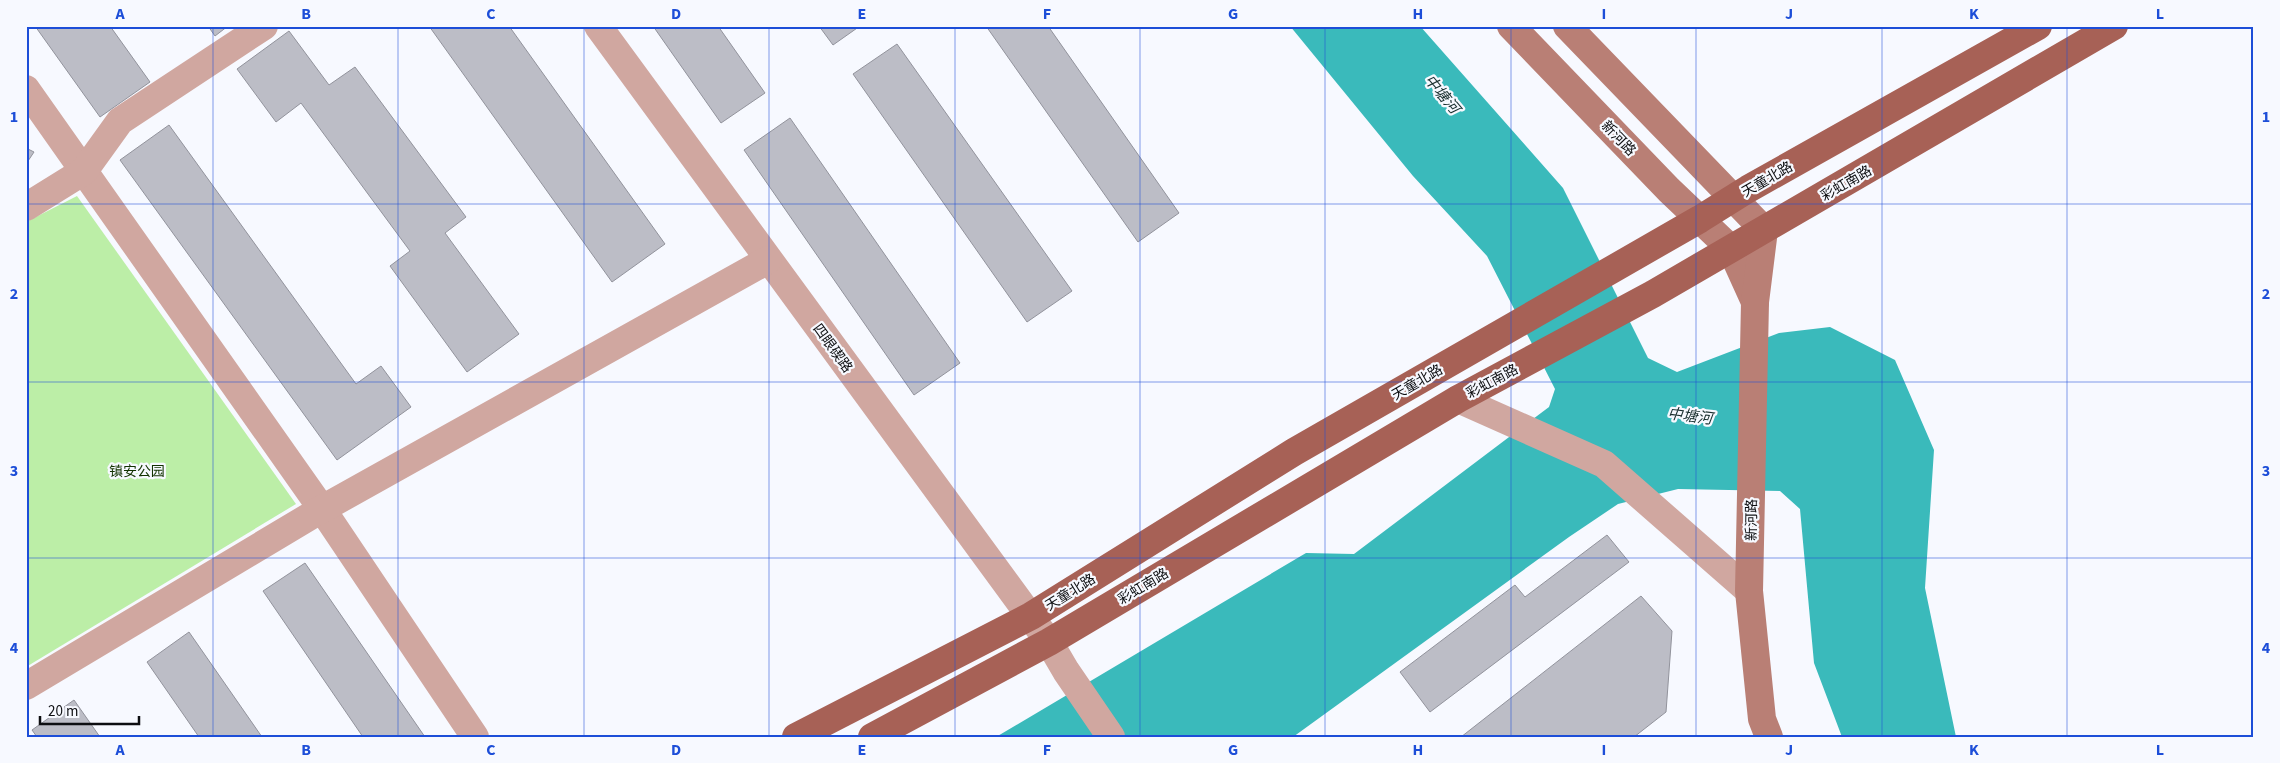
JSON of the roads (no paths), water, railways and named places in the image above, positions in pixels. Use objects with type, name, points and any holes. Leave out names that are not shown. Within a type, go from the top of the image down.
[{"type":"main road","name":"新河路","points":[[1511,26],[1731,250],[1755,302]]},
{"type":"main road","points":[[1567,26],[1764,230]]},
{"type":"main road","name":"天童北路","points":[[796,737],[1031,616],[1294,452],[2038,26]]},
{"type":"main road","name":"彩虹南路","points":[[872,737],[1050,642],[1458,399],[1731,250],[2114,26]]},
{"type":"main road","name":"新河路","points":[[1764,230],[1755,302],[1749,591],[1766,728]]},
{"type":"street","points":[[26,207],[84,171],[120,121],[264,26]]},
{"type":"street","name":"四眼碶路","points":[[598,26],[1050,642],[1066,671],[1111,737]]},
{"type":"street","points":[[26,88],[322,509],[475,737]]},
{"type":"street","points":[[26,686],[322,509],[768,260]]},
{"type":"street","points":[[1458,399],[1604,464],[1749,591]]},
{"type":"water","name":"中塘河","points":[[1290,26],[1420,26],[1563,188],[1648,358],[1677,372],[1779,333],[1830,327],[1895,360],[1934,450],[1925,588],[1956,737],[1842,737],[1814,663],[1800,509],[1780,491],[1678,489],[1618,504],[1569,537],[1293,737],[996,737],[1306,553],[1354,554],[1549,407],[1555,389],[1487,256],[1413,176]]},
{"type":"park label","name":"镇安公园","points":[[137,471]]}]
